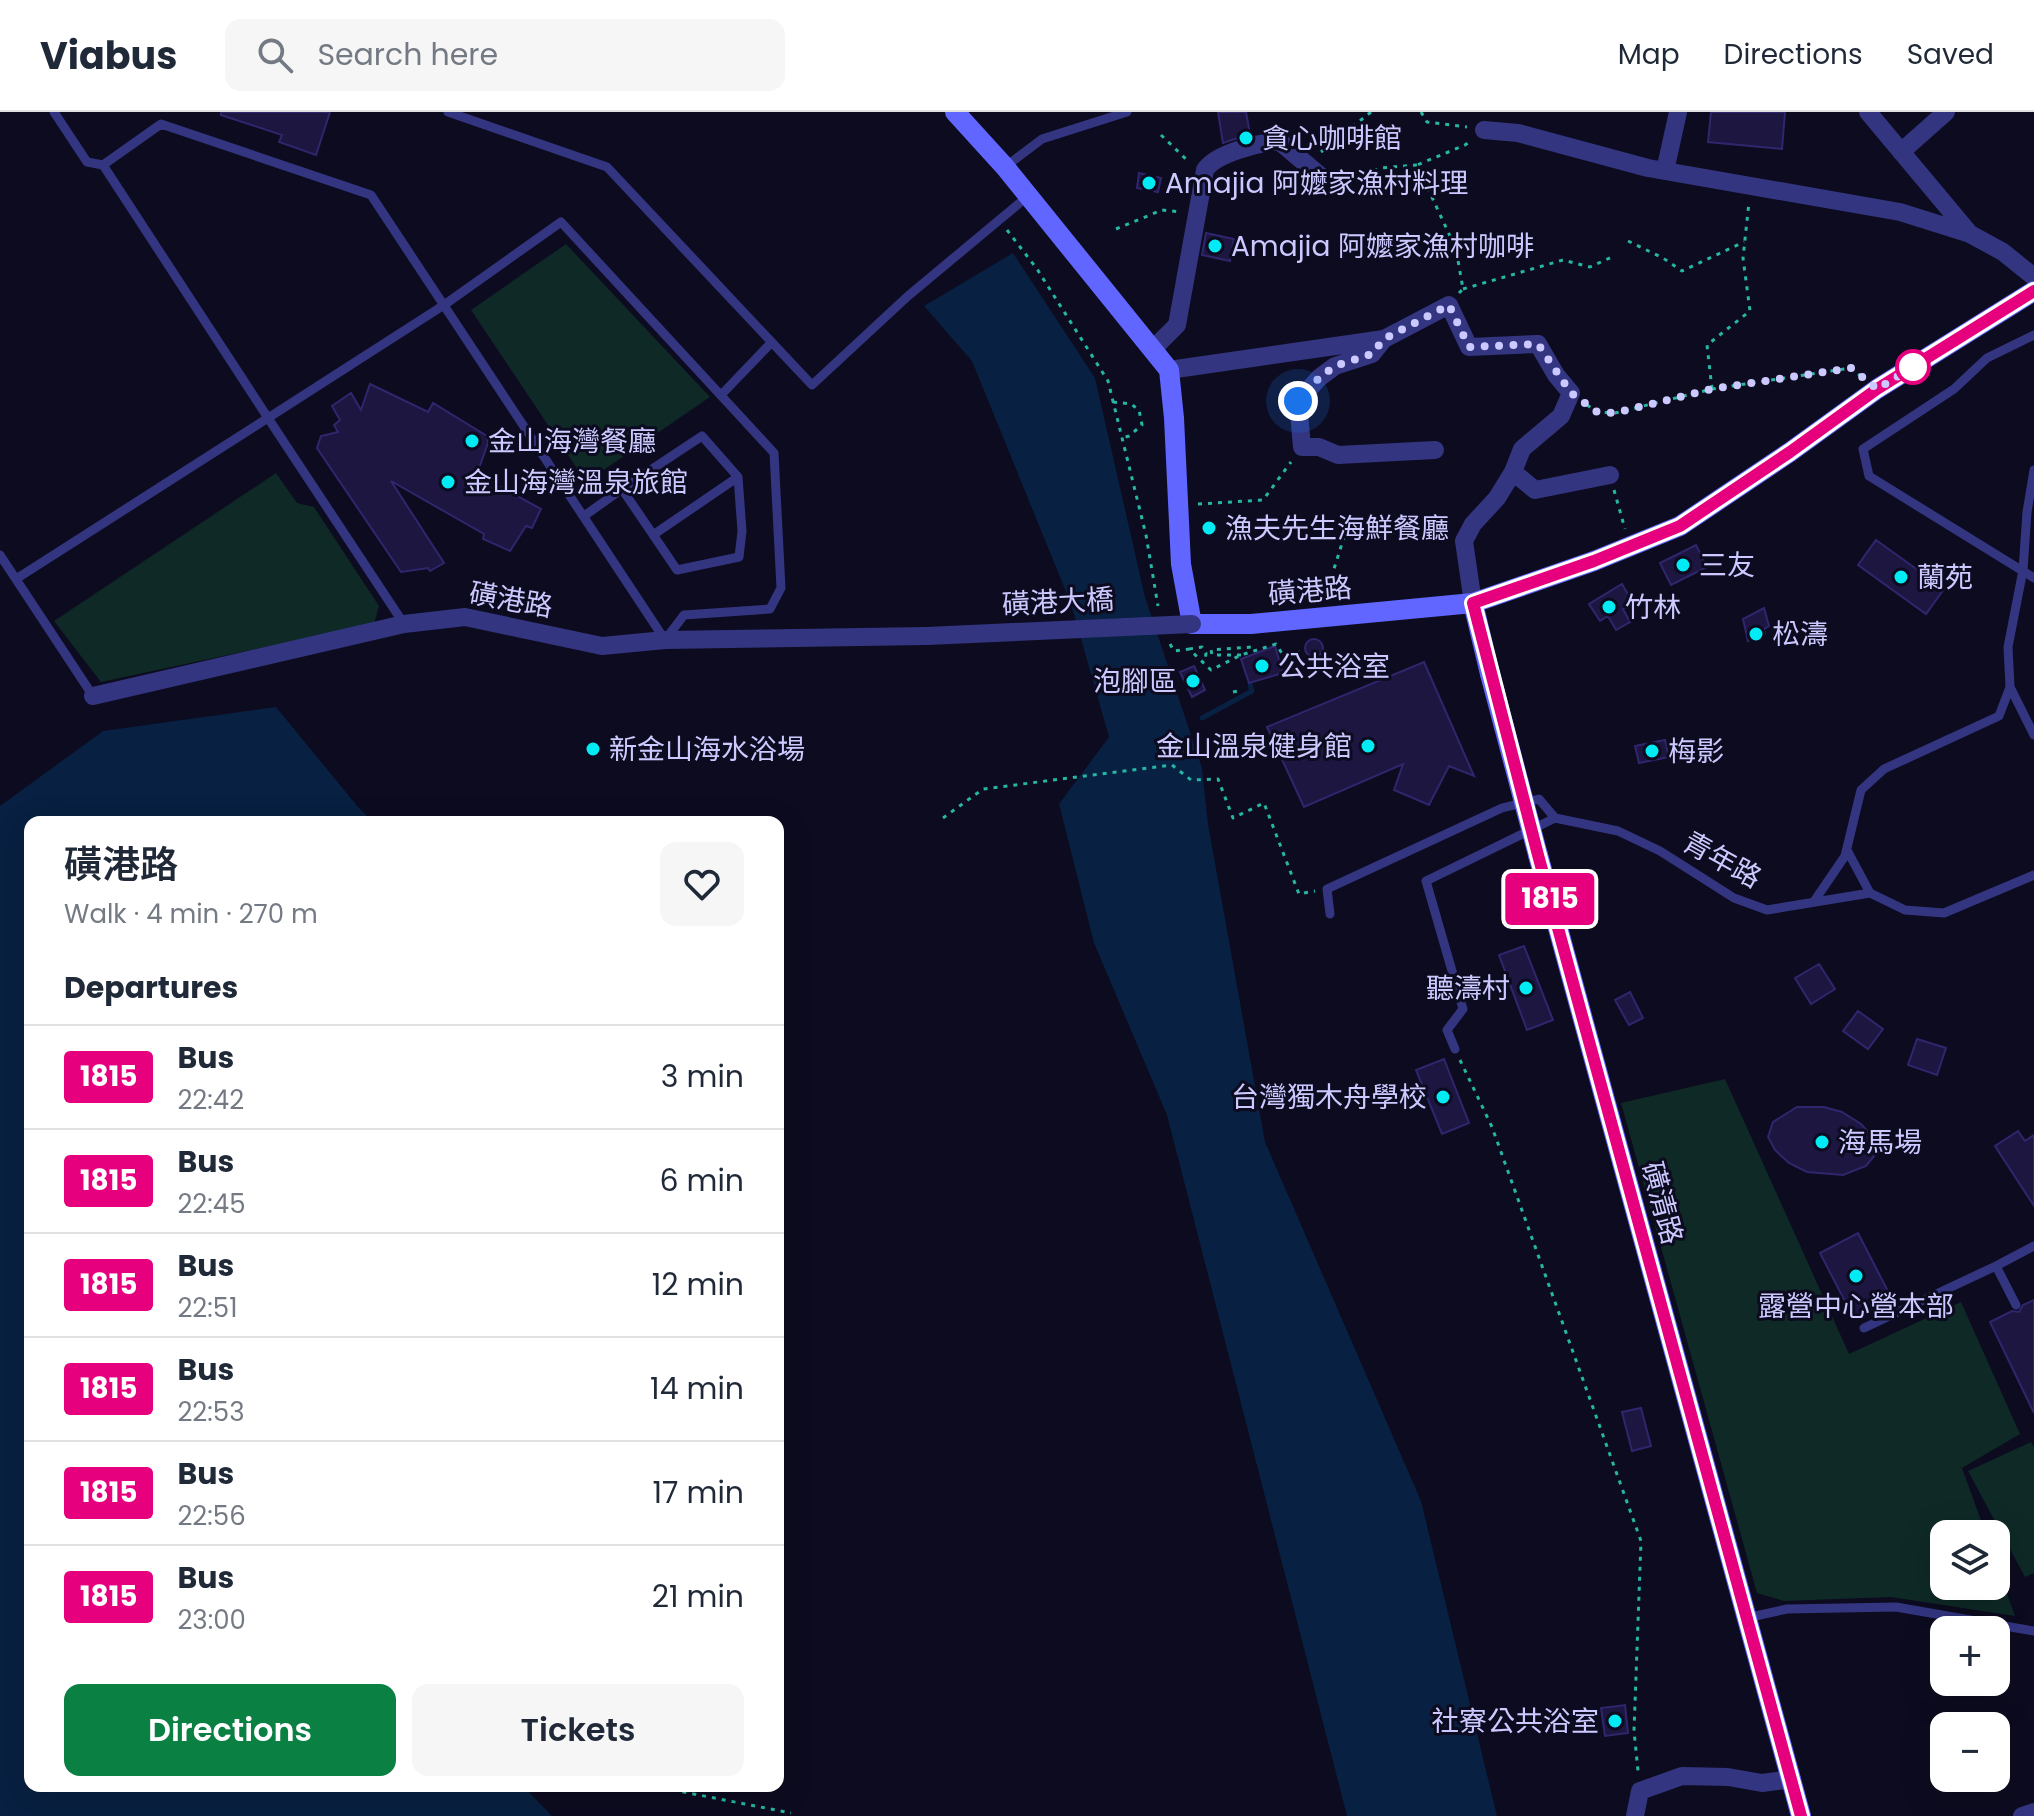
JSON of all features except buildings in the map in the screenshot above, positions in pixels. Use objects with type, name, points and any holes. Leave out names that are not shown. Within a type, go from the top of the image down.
[{"type":"street","points":[[955,112],[1005,167],[1169,370],[1181,564],[1192,624]]},
{"type":"street","points":[[1665,171],[1678,112]]},
{"type":"street","points":[[1868,112],[1970,234]]},
{"type":"street","points":[[1901,152],[1946,112]]},
{"type":"street","points":[[1484,130],[1518,133],[1665,171],[1900,212],[1970,234],[2003,252],[2034,277]]},
{"type":"street","points":[[1153,349],[1177,325],[1205,170],[1211,161],[1263,143],[1279,141],[1324,179]]},
{"type":"street","name":"磺港路","points":[[1192,624],[1251,624],[1337,618],[1473,603],[1594,561],[1680,526],[1877,389],[2034,291]]},
{"type":"street","points":[[1169,370],[1384,339],[1449,305],[1469,347],[1538,344],[1571,393],[1561,416],[1522,449],[1513,472],[1497,498],[1473,524],[1464,541],[1473,603]]},
{"type":"street","points":[[1384,339],[1372,354],[1335,366],[1298,401],[1302,447],[1319,447],[1338,455],[1435,450]]},
{"type":"street","points":[[1513,472],[1535,490],[1610,475]]},
{"type":"street","name":"磺清路","points":[[1473,603],[1538,855],[1801,1816]]},
{"type":"street","name":"磺港路","points":[[93,696],[404,624],[465,617],[602,646],[665,640],[927,636]]},
{"type":"street","name":"磺港大橋","points":[[927,636],[1192,624]]},
{"type":"street","points":[[1635,1816],[1640,1791],[1682,1776],[1728,1777],[1762,1783],[1792,1779]]},
{"type":"street","points":[[2022,1816],[2034,1812]]},
{"type":"lane","points":[[16,579],[444,305],[561,222],[774,453],[781,588],[770,609],[684,615],[665,640],[584,516],[444,305],[371,195],[161,124],[103,165],[87,162],[54,112]]},
{"type":"lane","points":[[448,112],[607,167],[812,385],[908,296],[1028,196]]},
{"type":"lane","points":[[1005,167],[1042,139],[1127,112]]},
{"type":"lane","points":[[103,165],[404,624]]},
{"type":"lane","points":[[2034,335],[1987,358],[1954,389],[1863,449],[1869,476],[2034,578]]},
{"type":"lane","points":[[722,394],[771,343]]},
{"type":"lane","points":[[584,516],[622,489],[702,436],[738,477],[742,531],[739,557],[677,570],[622,489]]},
{"type":"lane","points":[[1815,900],[1847,850],[1861,790],[1884,769],[1999,716],[2010,687],[2008,647],[2023,570],[2034,470]]},
{"type":"lane","points":[[653,535],[738,477]]},
{"type":"lane","points":[[0,555],[93,696]]},
{"type":"lane","points":[[2010,687],[2034,735]]},
{"type":"lane","name":"青年路","points":[[1327,889],[1502,808],[1539,799],[1555,818],[1618,831],[1660,851],[1734,898],[1767,910],[1870,893]]},
{"type":"lane","points":[[1455,1049],[1447,1030],[1463,1009],[1426,881],[1555,818]]},
{"type":"lane","points":[[1847,850],[1870,893],[1905,910],[1944,913],[2034,875]]},
{"type":"lane","points":[[1327,889],[1330,914]]},
{"type":"lane","points":[[1864,1328],[2034,1246]]},
{"type":"lane","points":[[1996,1266],[2016,1305]]},
{"type":"lane","points":[[1746,1618],[1787,1609],[1896,1607],[2034,1631]]},
{"type":"path","points":[[1303,161],[1323,151],[1371,112]]},
{"type":"path","points":[[1421,112],[1427,122],[1484,130]]},
{"type":"path","points":[[1324,179],[1335,189],[1345,187],[1380,168],[1417,165],[1465,145],[1484,130]]},
{"type":"path","points":[[1161,135],[1193,165],[1205,170]]},
{"type":"path","points":[[1417,165],[1456,249],[1463,289]]},
{"type":"path","points":[[1712,389],[1707,345],[1750,311],[1743,258],[1751,187]]},
{"type":"path","points":[[1116,229],[1162,210],[1197,213]]},
{"type":"path","points":[[999,220],[1045,281],[1108,381],[1146,535],[1161,616]]},
{"type":"path","points":[[1628,241],[1682,271],[1744,242]]},
{"type":"path","points":[[1449,305],[1463,289],[1563,260],[1590,267],[1614,256]]},
{"type":"path","points":[[1571,393],[1597,412],[1615,413],[1712,389],[1851,368],[1877,389]]},
{"type":"path","points":[[1113,402],[1131,404],[1139,410],[1142,425],[1122,438]]},
{"type":"path","points":[[1179,505],[1263,500],[1302,447]]},
{"type":"path","points":[[1610,475],[1630,546]]},
{"type":"path","points":[[1337,618],[1333,572],[1344,537],[1473,524]]},
{"type":"path","points":[[1241,655],[1212,655],[1211,650],[1252,647],[1252,641]]},
{"type":"path","points":[[1168,642],[1174,651],[1202,647],[1206,653],[1204,663]]},
{"type":"path","points":[[1189,649],[1211,670],[1241,655],[1276,644],[1283,655],[1304,651]]},
{"type":"path","points":[[1233,692],[1238,691],[1237,687]]},
{"type":"path","points":[[943,818],[983,789],[1172,765],[1191,780],[1218,779],[1233,818],[1264,803],[1299,894],[1327,889]]},
{"type":"path","points":[[1455,1049],[1492,1127],[1641,1541],[1634,1731],[1640,1791]]},
{"type":"path","points":[[684,1792],[791,1813]]},
{"type":"green space","points":[[566,244],[710,397],[586,482],[471,310]]},
{"type":"green space","points":[[276,473],[297,503],[314,507],[379,606],[374,624],[101,682],[54,621]]},
{"type":"green space","points":[[1725,1079],[1849,1354],[1961,1302],[2020,1434],[1962,1468],[1981,1520],[1930,1520],[1930,1600],[2009,1600],[2015,1616],[1891,1597],[1784,1601],[1757,1593],[1621,1103]]},
{"type":"green space","points":[[2031,1442],[2034,1447],[2034,1573],[2025,1577],[2010,1549],[2010,1520],[1994,1520],[1968,1471]]},
{"type":"water","points":[[1013,253],[1095,378],[1145,597],[1202,768],[1208,824],[1265,1142],[1421,1501],[1497,1816],[1347,1816],[1167,1115],[1094,943],[1059,804],[1109,737],[1071,604],[972,361],[924,306]]},
{"type":"water","points":[[276,707],[367,816],[24,816],[24,1792],[529,1792],[552,1816],[0,1816],[0,806],[103,731]]},
{"type":"waterway","points":[[1202,718],[1252,691],[1250,684]]},
{"type":"bus line","name":"1815","points":[[1801,1816],[1538,855],[1473,603],[1594,561],[1680,526],[1877,389],[2034,291]]},
{"type":"place","name":"貪心咖啡館","points":[[1246,138]]},
{"type":"place","name":"Amajia 阿嬤家漁村料理","points":[[1149,183]]},
{"type":"place","name":"Amajia 阿嬤家漁村咖啡","points":[[1215,246]]},
{"type":"place","name":"金山海灣餐廳","points":[[472,441]]},
{"type":"place","name":"金山海灣溫泉旅館","points":[[448,482]]},
{"type":"place","name":"漁夫先生海鮮餐廳","points":[[1209,528]]},
{"type":"place","name":"三友","points":[[1683,565]]},
{"type":"place","name":"蘭苑","points":[[1901,577]]},
{"type":"place","name":"竹林","points":[[1609,607]]},
{"type":"place","name":"松濤","points":[[1756,634]]},
{"type":"place","name":"公共浴室","points":[[1262,666]]},
{"type":"place","name":"泡腳區","points":[[1193,681]]},
{"type":"place","name":"金山溫泉健身館","points":[[1368,746]]},
{"type":"place","name":"新金山海水浴場","points":[[593,749]]},
{"type":"place","name":"梅影","points":[[1652,751]]},
{"type":"place","name":"聽濤村","points":[[1526,988]]},
{"type":"place","name":"台灣獨木舟學校","points":[[1443,1097]]},
{"type":"place","name":"海馬場","points":[[1822,1142]]},
{"type":"place","name":"露營中心營本部","points":[[1856,1276]]},
{"type":"place","name":"社寮公共浴室","points":[[1615,1721]]},
{"type":"route","points":[[1298,401],[1335,366],[1372,354],[1384,339],[1449,305],[1469,347],[1538,344],[1571,393],[1597,412],[1615,413],[1712,389],[1851,368],[1877,389],[1913,367]]}]
